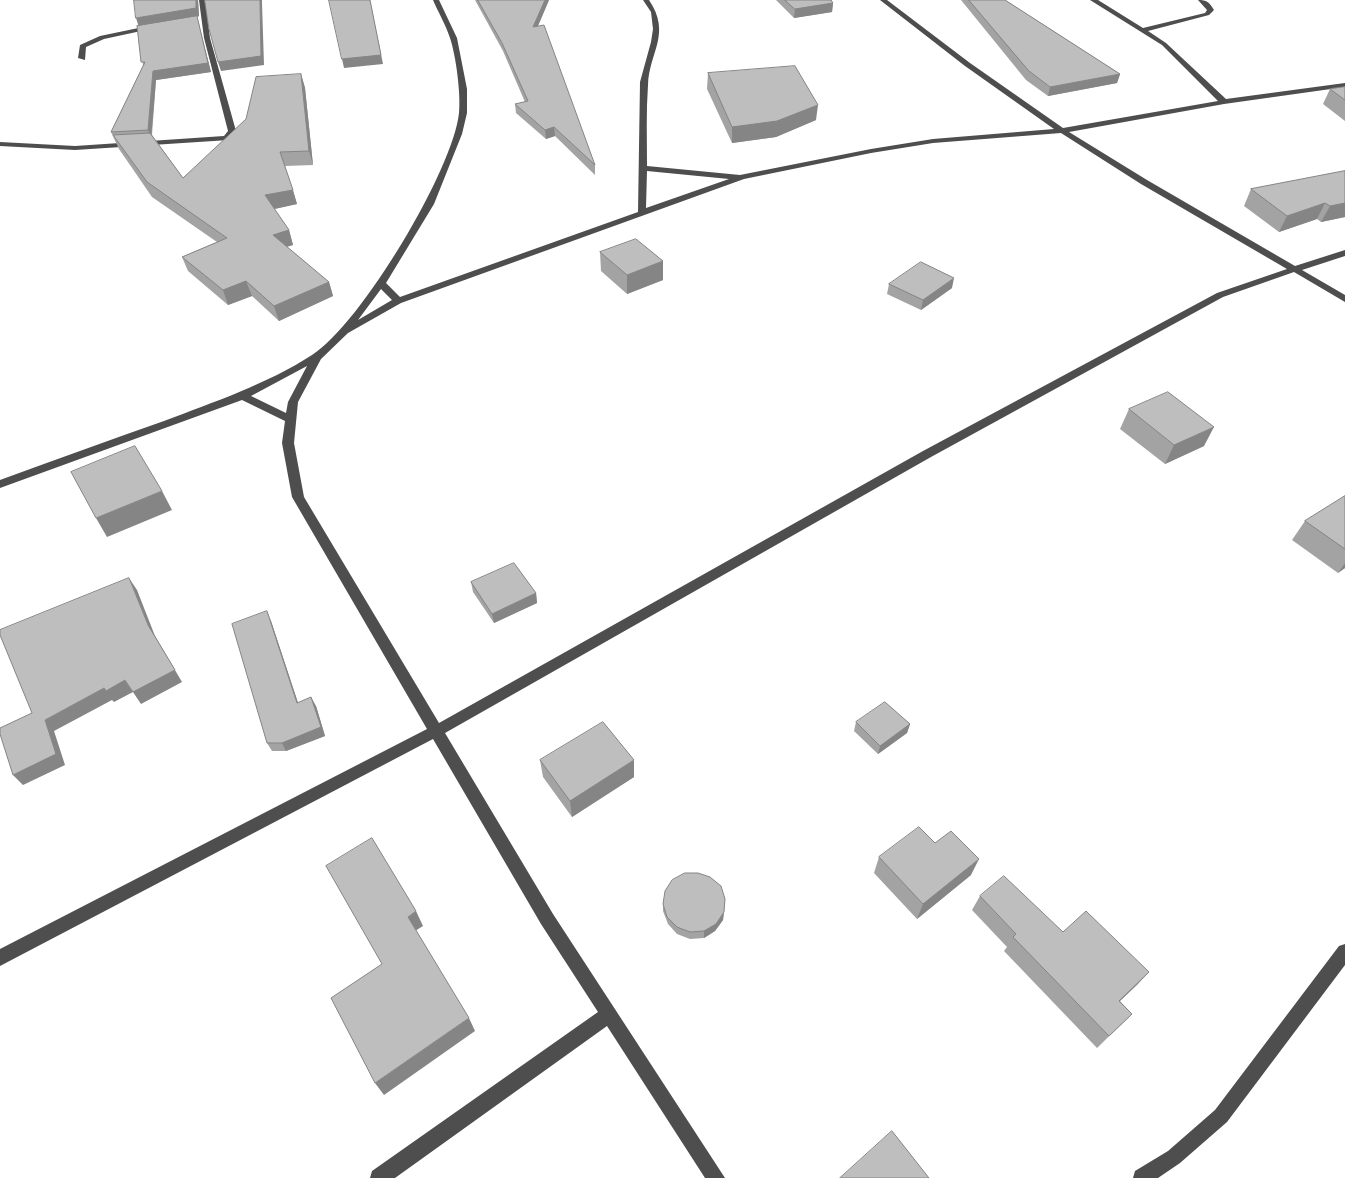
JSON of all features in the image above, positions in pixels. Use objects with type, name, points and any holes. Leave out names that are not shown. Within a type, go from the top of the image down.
[{"type":"street","points":[[0,144],[75,148],[226,138],[232,131],[211,55],[202,0]]},
{"type":"street","points":[[0,484],[242,396],[317,357],[343,333],[381,283],[430,204],[458,134],[463,113],[463,89],[454,38],[436,0]]},
{"type":"street","points":[[642,214],[644,82],[655,42],[656,29],[654,12],[646,0]]},
{"type":"street","points":[[883,0],[950,53],[1061,131],[1117,166],[1345,299]]},
{"type":"street","points":[[1093,0],[1164,44],[1224,102]]},
{"type":"street","points":[[1144,30],[1207,14],[1211,10],[1201,0]]},
{"type":"street","points":[[196,20],[205,19]]},
{"type":"street","points":[[82,58],[82,46],[102,37],[160,26]]},
{"type":"street","points":[[343,333],[398,301],[742,177],[871,151],[932,141],[1061,131],[1224,102],[1345,85]]},
{"type":"street","points":[[643,168],[742,177]]},
{"type":"street","points":[[0,958],[436,731],[927,454],[1220,295],[1345,252]]},
{"type":"street","points":[[381,283],[398,301]]},
{"type":"street","points":[[317,357],[293,402],[288,443],[298,496],[547,919],[716,1178]]},
{"type":"street","points":[[242,396],[291,419]]},
{"type":"street","points":[[1142,1178],[1174,1157],[1221,1116],[1345,952]]},
{"type":"street","points":[[379,1178],[609,1014]]},
{"type":"building","points":[[134,0],[196,0],[196,8],[136,18]]},
{"type":"building","points":[[205,0],[260,0],[261,56],[218,62],[209,29]]},
{"type":"building","points":[[329,0],[370,0],[381,55],[342,59]]},
{"type":"building","points":[[478,0],[545,0],[533,27],[544,25],[595,165],[554,127],[545,130],[515,104],[528,101],[502,43]]},
{"type":"building","points":[[785,0],[831,0],[833,3],[795,9]]},
{"type":"building","points":[[969,0],[1005,0],[1120,74],[1050,87],[1029,71]]},
{"type":"building","points":[[197,16],[208,63],[153,71],[148,130],[111,132],[145,62],[141,62],[137,26]]},
{"type":"building","points":[[795,66],[818,105],[777,121],[732,127],[708,73]]},
{"type":"building","points":[[301,74],[309,151],[280,152],[293,190],[265,195],[289,230],[273,235],[329,282],[274,306],[246,281],[223,290],[182,257],[227,238],[147,182],[113,135],[150,133],[183,178],[246,119],[256,77]]},
{"type":"building","points":[[1345,87],[1345,100],[1330,89]]},
{"type":"building","points":[[1345,171],[1345,203],[1330,206],[1325,203],[1287,216],[1251,189]]},
{"type":"building","points":[[636,239],[663,261],[627,275],[600,252]]},
{"type":"building","points":[[921,262],[954,278],[923,300],[889,284]]},
{"type":"building","points":[[1168,392],[1214,427],[1174,445],[1129,409]]},
{"type":"building","points":[[135,446],[162,491],[96,518],[71,472]]},
{"type":"building","points":[[1345,496],[1345,549],[1305,521]]},
{"type":"building","points":[[514,563],[536,593],[492,614],[471,582]]},
{"type":"building","points":[[129,578],[148,625],[175,670],[133,692],[125,680],[106,691],[104,688],[45,720],[56,754],[13,775],[0,734],[0,728],[32,713],[0,635],[0,630]]},
{"type":"building","points":[[267,611],[297,703],[311,697],[321,727],[282,743],[267,743],[232,624]]},
{"type":"building","points":[[885,702],[910,724],[880,746],[856,722]]},
{"type":"building","points":[[603,722],[634,760],[570,801],[540,760]]},
{"type":"building","points":[[919,827],[935,843],[951,831],[979,859],[923,904],[879,857]]},
{"type":"building","points":[[372,838],[416,911],[408,917],[469,1018],[375,1083],[331,998],[382,964],[326,866]]},
{"type":"building","points":[[685,873],[698,873],[710,877],[721,886],[725,899],[724,912],[716,924],[704,931],[690,932],[677,927],[667,917],[663,904],[665,891],[672,880]]},
{"type":"building","points":[[1004,876],[1063,932],[1086,911],[1149,972],[1119,1001],[1132,1014],[1109,1036],[1013,937],[1016,934],[980,896]]},
{"type":"building","points":[[892,1131],[929,1178],[840,1178]]}]
